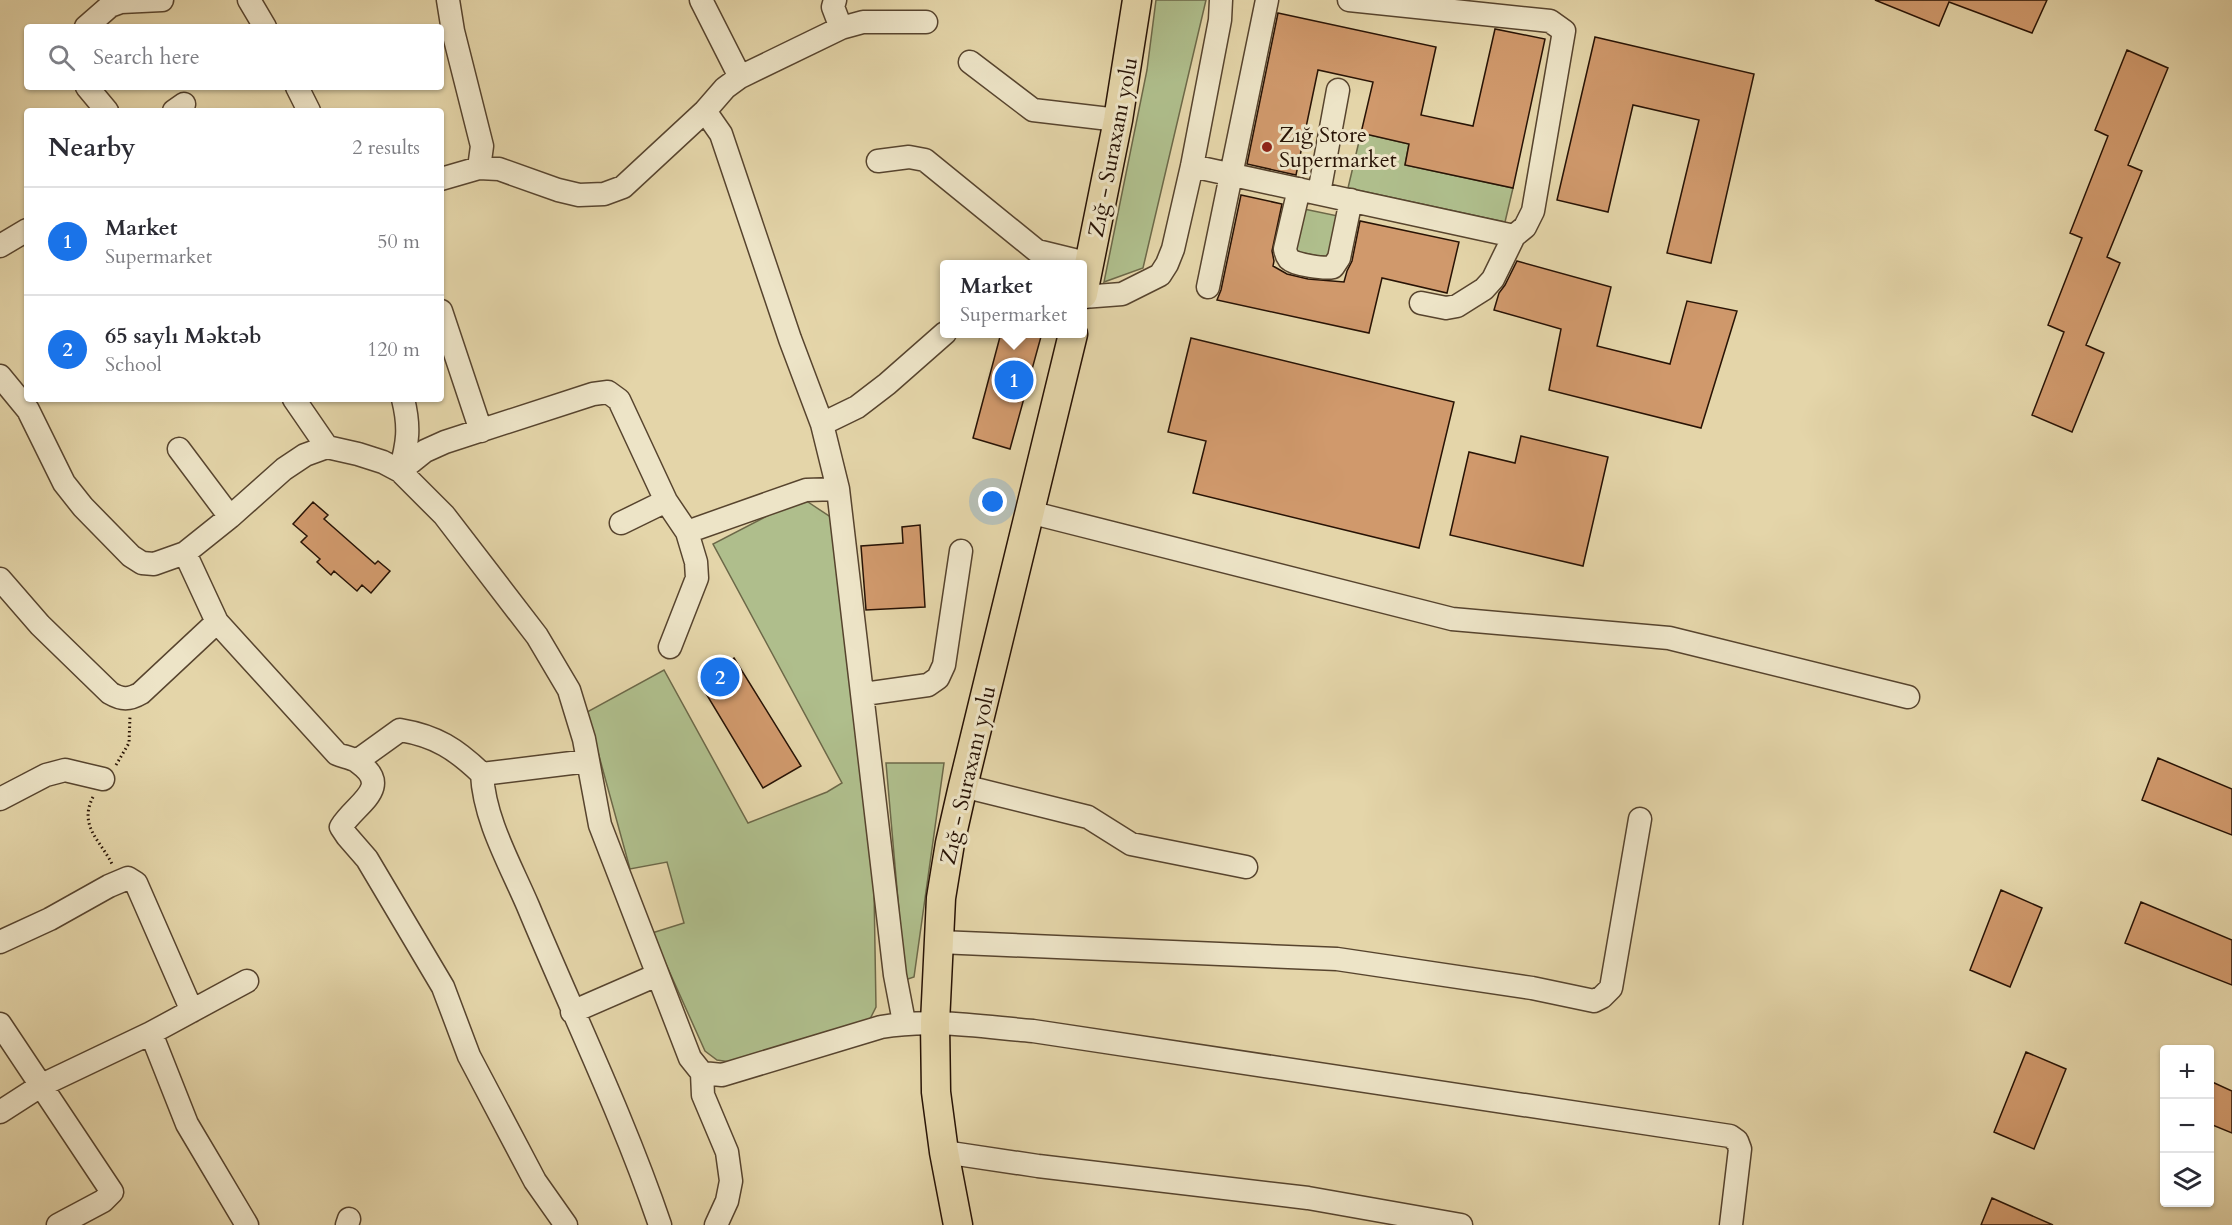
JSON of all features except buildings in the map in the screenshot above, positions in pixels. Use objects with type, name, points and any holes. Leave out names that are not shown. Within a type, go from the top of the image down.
[{"type":"main road","name":"Zığ - Suraxanı yolu","points":[[1087,278],[1118,120],[1137,0]]},
{"type":"main road","name":"Zığ - Suraxanı yolu","points":[[958,1225],[944,1152],[936,1092],[935,1023],[941,898],[963,786],[1072,338]]},
{"type":"street","points":[[89,24],[110,6],[121,2],[162,0]]},
{"type":"street","points":[[249,0],[263,24]]},
{"type":"street","points":[[447,0],[483,146],[479,168]]},
{"type":"street","points":[[701,0],[740,77]]},
{"type":"street","points":[[835,0],[833,7],[841,28]]},
{"type":"street","points":[[1087,296],[1122,294],[1160,275],[1167,264],[1173,249],[1192,166],[1220,20],[1221,0]]},
{"type":"street","points":[[1208,287],[1267,0]]},
{"type":"street","points":[[1349,0],[1550,21],[1564,31],[1533,211],[1525,227],[1514,236],[1493,279],[1484,289],[1457,306],[1446,308],[1421,303]]},
{"type":"street","points":[[444,178],[479,168],[499,169],[558,190],[579,195],[604,194],[623,187],[705,111],[725,88],[740,77],[841,28],[863,22],[927,22]]},
{"type":"street","points":[[970,62],[1033,110],[1118,120]]},
{"type":"street","points":[[90,90],[104,108]]},
{"type":"street","points":[[298,90],[308,108]]},
{"type":"street","points":[[1338,90],[1309,191],[1285,249],[1290,260],[1327,268],[1333,267],[1339,258],[1351,200]]},
{"type":"street","points":[[705,111],[721,134],[790,339],[822,424],[838,489],[864,694],[895,975],[904,1022]]},
{"type":"street","points":[[878,161],[909,157],[925,160],[1030,258],[1050,260]]},
{"type":"street","points":[[1192,166],[1514,236]]},
{"type":"street","points":[[0,246],[24,232]]},
{"type":"street","points":[[444,321],[481,431]]},
{"type":"street","points":[[822,424],[856,407],[880,390],[940,337]]},
{"type":"street","points":[[0,376],[28,410],[64,483],[83,507],[130,556],[142,563],[154,564],[185,553],[230,518],[291,464],[305,455],[327,447],[366,456],[400,471],[444,515],[537,636],[569,690],[584,739],[600,825],[690,1058],[702,1073],[704,1095],[727,1152],[731,1181],[727,1201],[716,1225]]},
{"type":"street","points":[[400,471],[425,451],[592,394],[608,392],[618,400],[666,501],[687,532],[696,562],[697,578],[670,647]]},
{"type":"street","points":[[296,402],[327,447]]},
{"type":"street","points":[[400,471],[408,441],[408,419],[404,402]]},
{"type":"street","points":[[178,449],[230,518]]},
{"type":"street","points":[[687,532],[806,490],[838,489]]},
{"type":"street","points":[[621,523],[666,501]]},
{"type":"street","points":[[1029,512],[1452,619],[1669,638],[1908,697]]},
{"type":"street","points":[[864,694],[928,685],[938,678],[944,665],[961,551]]},
{"type":"street","points":[[185,553],[217,622],[337,754],[357,761],[371,774],[375,783],[372,792],[341,826],[346,836],[367,859],[443,987],[469,1056],[535,1181],[566,1225]]},
{"type":"street","points":[[1,586],[110,693],[119,698],[131,699],[141,693],[217,622]]},
{"type":"street","points":[[357,761],[400,730],[423,734],[452,749],[461,754],[482,774],[483,794],[494,823],[572,1012],[640,1166],[660,1225]]},
{"type":"street","points":[[482,774],[588,761]]},
{"type":"street","points":[[0,799],[46,775],[65,770],[103,779]]},
{"type":"street","points":[[963,786],[1088,817],[1131,844],[1246,867]]},
{"type":"street","points":[[939,942],[1337,959],[1532,988],[1594,1001],[1611,988],[1640,819]]},
{"type":"street","points":[[0,942],[50,920],[128,878],[136,883],[192,1011]]},
{"type":"street","points":[[572,1012],[657,975]]},
{"type":"street","points":[[0,1112],[42,1086],[151,1033],[247,981]]},
{"type":"street","points":[[702,1073],[722,1075],[904,1022],[1033,1030],[1730,1136],[1737,1141],[1740,1149],[1731,1225]]},
{"type":"street","points":[[0,1024],[112,1192],[103,1201],[58,1225]]},
{"type":"street","points":[[151,1033],[188,1124],[247,1225]]},
{"type":"street","points":[[944,1152],[1038,1166],[1308,1198],[1461,1225]]},
{"type":"green space","points":[[1156,0],[1206,0],[1143,268],[1104,282],[1147,70]]},
{"type":"green space","points":[[1361,133],[1409,144],[1405,165],[1513,188],[1505,222],[1348,188]]},
{"type":"green space","points":[[1304,209],[1338,216],[1328,258],[1294,251]]},
{"type":"green space","points":[[802,498],[832,518],[874,890],[876,1007],[869,1021],[730,1062],[717,1060],[705,1051],[652,933],[684,923],[667,862],[630,869],[587,712],[664,670],[748,823],[827,792],[842,783],[713,544]]},
{"type":"green space","points":[[886,763],[944,763],[914,977],[905,980]]},
{"type":"place","name":"Zığ Store Supermarket","points":[[1267,147]]},
{"type":"place","name":"Market","points":[[1014,380]]},
{"type":"place","name":"65 saylı Məktəb","points":[[720,677]]}]
